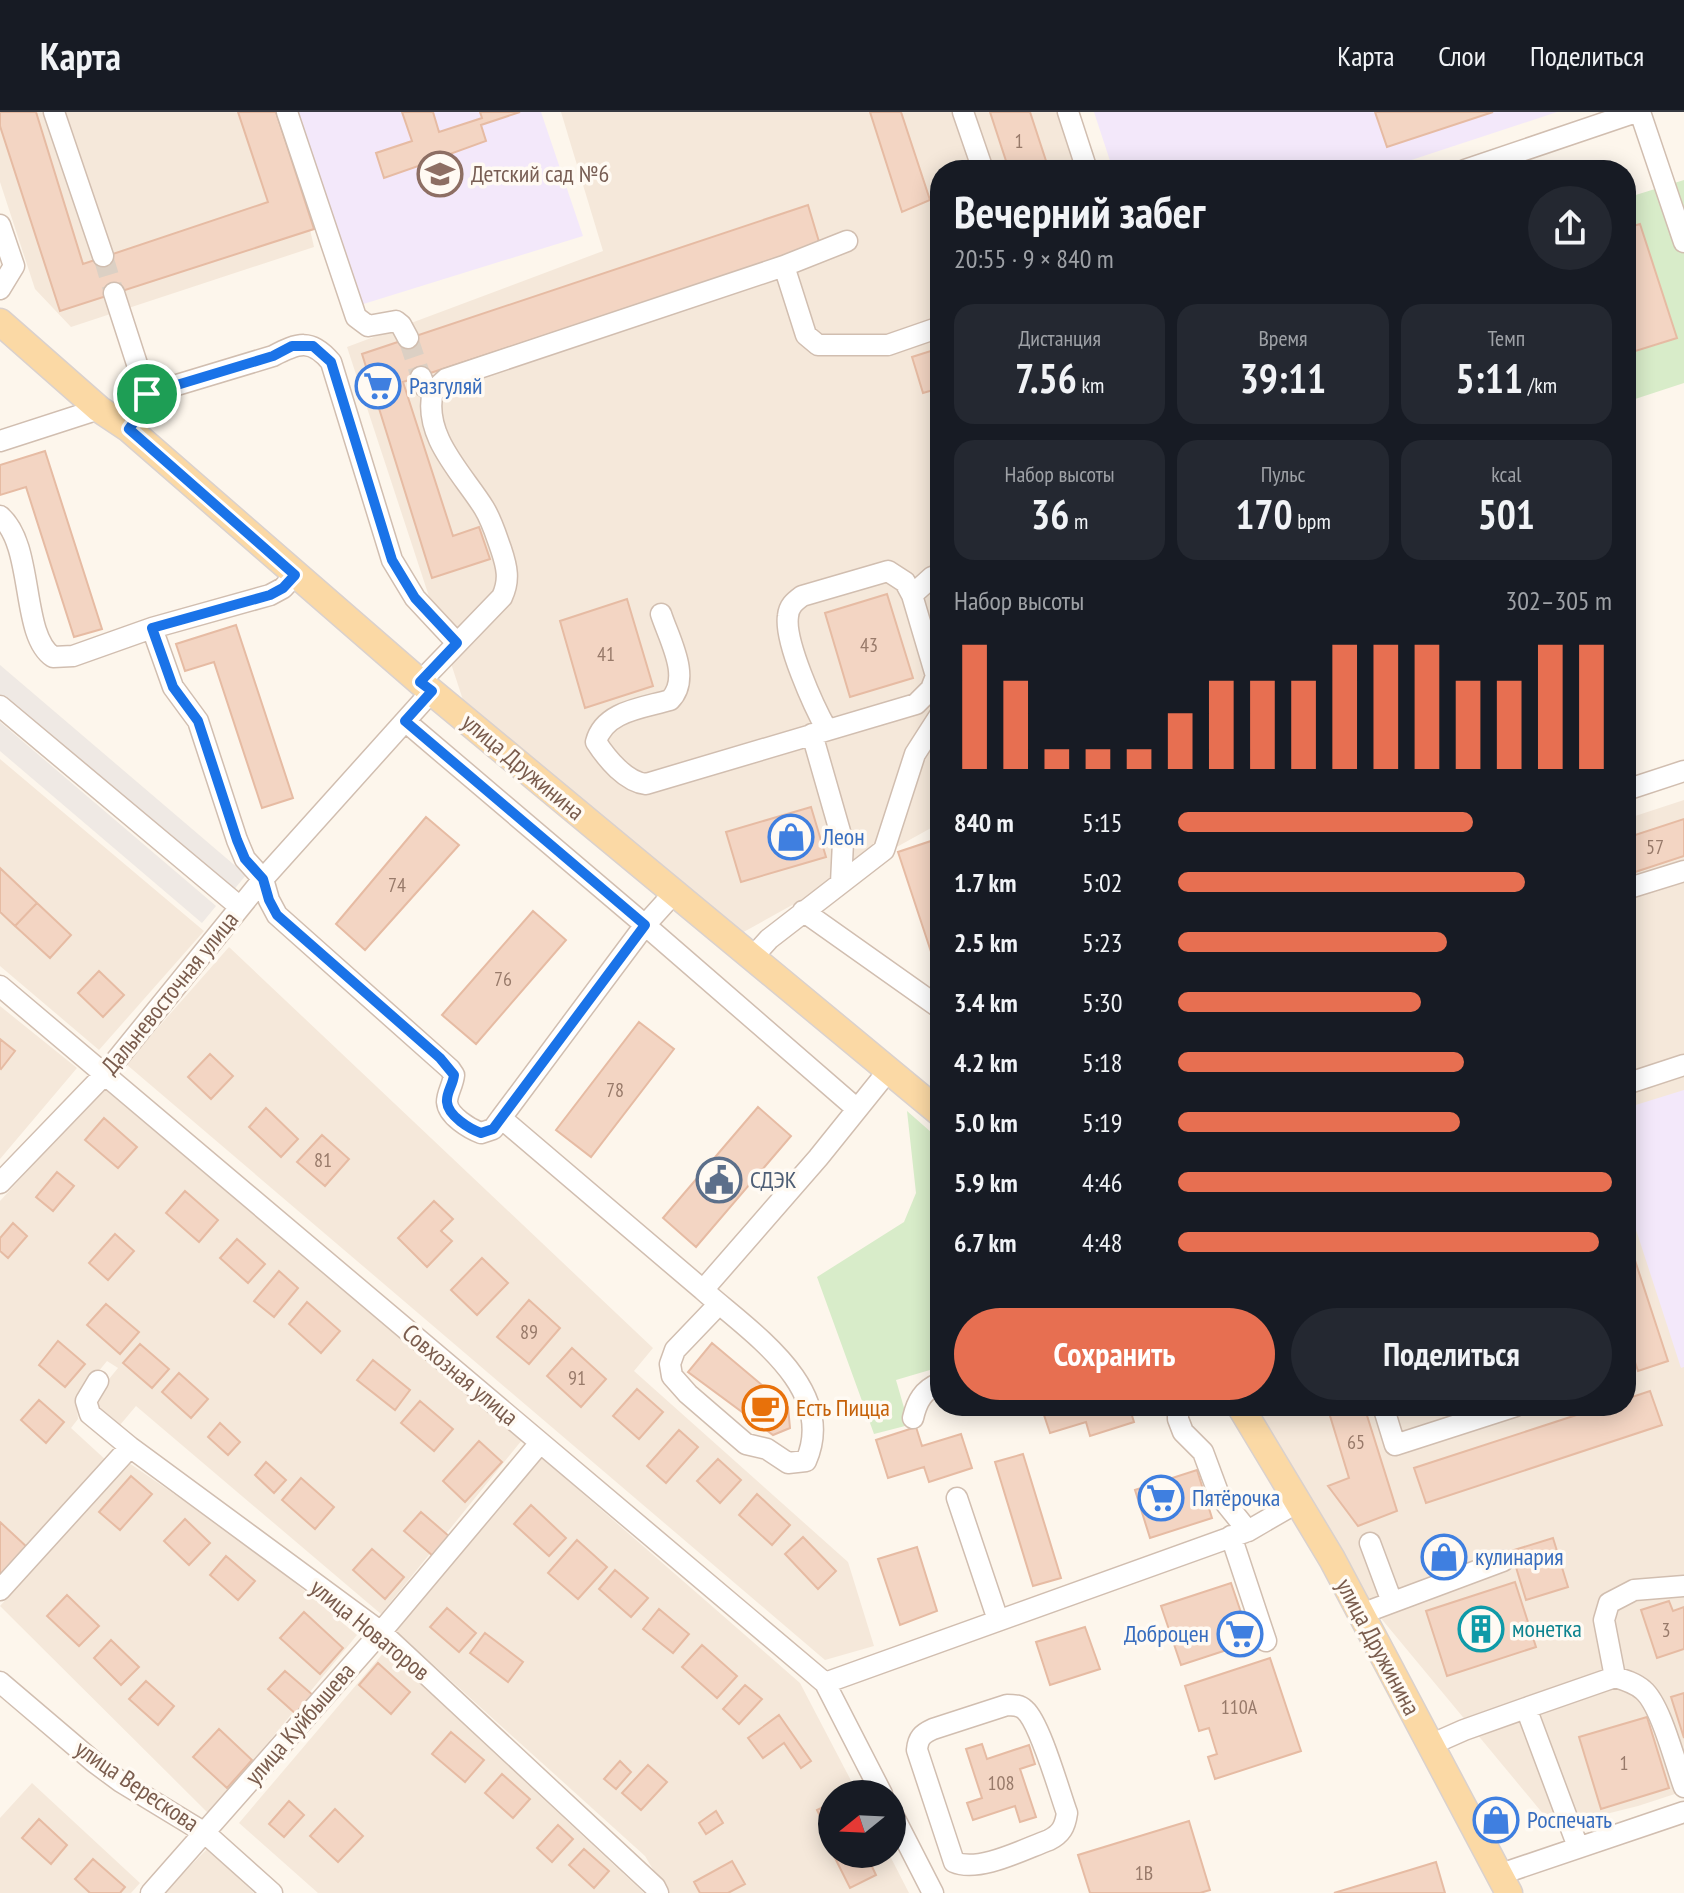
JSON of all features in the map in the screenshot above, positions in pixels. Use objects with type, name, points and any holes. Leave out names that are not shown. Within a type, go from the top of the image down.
[{"type":"main road","name":"улица Дружинина","points":[[0,322],[99,409],[129,429],[426,686],[930,1105]]},
{"type":"main road","name":"улица Дружинина","points":[[1246,1416],[1361,1614],[1503,1884]]},
{"type":"street","points":[[54,112],[103,256]]},
{"type":"street","points":[[287,112],[356,317],[368,326],[396,321],[408,338]]},
{"type":"street","points":[[963,112],[980,160]]},
{"type":"street","points":[[1068,112],[1084,160]]},
{"type":"street","points":[[1496,160],[1638,112],[1684,242]]},
{"type":"street","points":[[0,225],[14,266],[0,289]]},
{"type":"street","points":[[847,241],[784,266],[806,335],[818,345],[888,345],[930,330]]},
{"type":"street","name":"Дальневосточная улица","points":[[0,1183],[105,1074],[263,879],[405,721],[457,643],[502,597],[508,574],[492,523],[452,465],[440,440],[431,414],[427,384],[784,266]]},
{"type":"street","points":[[114,293],[149,401],[129,429]]},
{"type":"street","points":[[147,394],[273,356],[292,346],[313,346],[323,352],[331,362],[392,560],[415,598],[457,643]]},
{"type":"street","points":[[0,441],[99,409]]},
{"type":"street","points":[[0,516],[12,530],[23,564],[39,642],[45,652],[53,657],[73,656],[152,628],[270,595],[283,588],[295,575]]},
{"type":"street","points":[[841,883],[843,842],[820,732],[789,633],[787,617],[792,604],[802,596],[888,571],[905,582],[912,595],[930,656]]},
{"type":"street","points":[[912,595],[930,579]]},
{"type":"street","points":[[661,614],[679,669],[676,694],[670,700],[606,722],[596,742],[603,753],[638,783],[646,784],[916,704],[930,690]]},
{"type":"street","points":[[152,628],[173,687],[198,721],[245,859],[263,879],[277,915],[450,1069],[454,1075],[447,1097],[450,1111],[471,1129],[481,1133],[493,1129],[645,925],[674,893]]},
{"type":"street","points":[[0,706],[240,907]]},
{"type":"street","points":[[405,721],[857,1109]]},
{"type":"street","points":[[752,958],[769,939],[803,911],[884,850],[915,754],[930,731]]},
{"type":"street","points":[[1636,787],[1684,771]]},
{"type":"street","points":[[1636,886],[1684,871]]},
{"type":"street","points":[[803,911],[930,1000]]},
{"type":"street","name":"Совхозная улица","points":[[0,986],[825,1683],[875,1780]]},
{"type":"street","points":[[1636,1081],[1684,1065]]},
{"type":"street","points":[[703,1290],[818,1158],[888,1071]]},
{"type":"street","points":[[501,1118],[703,1290],[719,1304],[780,1359],[802,1386],[814,1423],[812,1445],[806,1461],[788,1463],[767,1449],[746,1444],[688,1394],[672,1376],[670,1364],[675,1350],[719,1304]]},
{"type":"street","name":"улица Новаторов","points":[[98,1381],[86,1401],[90,1414],[130,1447],[381,1632],[658,1893]]},
{"type":"street","points":[[913,1418],[917,1404],[930,1389]]},
{"type":"street","points":[[1178,1416],[1186,1437],[1203,1452],[1219,1495],[1240,1533],[1266,1641]]},
{"type":"street","points":[[1386,1416],[1395,1445],[1485,1416]]},
{"type":"street","name":"улица Куйбышева","points":[[151,1893],[381,1632],[540,1443]]},
{"type":"street","points":[[0,1590],[130,1447]]},
{"type":"street","points":[[957,1498],[998,1620]]},
{"type":"street","points":[[825,1683],[1240,1533],[1298,1502]]},
{"type":"street","points":[[1370,1543],[1392,1602]]},
{"type":"street","points":[[1361,1614],[1503,1561]]},
{"type":"street","points":[[1615,1677],[1604,1620],[1609,1603],[1634,1590],[1684,1586]]},
{"type":"street","points":[[1430,1745],[1615,1677],[1644,1690],[1656,1706],[1684,1787]]},
{"type":"street","name":"улица Верескова","points":[[0,1682],[103,1769],[205,1833],[272,1893]]},
{"type":"street","points":[[1007,1705],[1017,1705],[1025,1709],[1035,1725],[1067,1813],[1065,1825],[1058,1835],[1049,1840],[979,1865],[962,1866],[954,1862],[917,1750],[918,1742],[923,1734],[933,1729],[1007,1705]]},
{"type":"street","points":[[1526,1708],[1578,1847]]},
{"type":"street","points":[[1503,1884],[1578,1847],[1684,1812]]},
{"type":"street","points":[[906,1840],[934,1893],[954,1862]]},
{"type":"shaded area","points":[[0,112],[283,112],[314,247],[71,327],[35,289],[0,182]]},
{"type":"shaded area","name":"Детский сад №6","points":[[298,112],[541,112],[583,236],[357,306]]},
{"type":"shaded area","points":[[561,112],[1058,112],[1075,160],[930,160],[930,829],[740,934],[463,700],[347,347],[603,251]]},
{"type":"shaded area","points":[[1094,112],[1557,112],[1411,160],[1110,160]]},
{"type":"shaded area","points":[[0,665],[246,875],[232,892],[0,694]]},
{"type":"shaded area","points":[[0,722],[216,906],[202,923],[0,751]]},
{"type":"shaded area","points":[[0,759],[204,931],[99,1050],[0,966]]},
{"type":"shaded area","points":[[1684,800],[1684,1791],[1554,1827],[1365,1599],[1259,1416],[1636,1416],[1636,816]]},
{"type":"shaded area","points":[[229,947],[653,1348],[634,1371],[848,1562],[874,1646],[825,1660],[126,1064]]},
{"type":"shaded area","points":[[0,1006],[77,1068],[0,1159]]},
{"type":"shaded area","points":[[103,1088],[522,1440],[381,1614],[136,1406],[120,1425],[91,1401],[118,1368],[107,1361],[76,1399],[78,1419],[71,1428],[108,1462],[0,1585],[0,1201]]},
{"type":"shaded area","points":[[1684,1090],[1684,1367],[1681,1368],[1636,1230],[1636,1105]]},
{"type":"shaded area","points":[[542,1458],[800,1683],[851,1780],[818,1780],[818,1868],[896,1868],[909,1893],[667,1893],[645,1856],[395,1630]]},
{"type":"shaded area","points":[[129,1463],[256,1550],[357,1635],[209,1814],[0,1606]]},
{"type":"shaded area","points":[[385,1651],[644,1893],[318,1893],[239,1823]]},
{"type":"shaded area","points":[[32,1783],[140,1883],[131,1893],[0,1893],[0,1818]]},
{"type":"shaded area","points":[[207,1849],[254,1893],[164,1893]]},
{"type":"green space","points":[[1684,180],[1684,383],[1636,399],[1636,195]]},
{"type":"green space","points":[[907,1111],[930,1131],[930,1370],[896,1380],[909,1425],[874,1434],[817,1277],[904,1222],[916,1193]]},
{"type":"building","points":[[0,112],[36,112],[83,264],[268,202],[238,112],[276,112],[314,229],[60,311],[0,126]]},
{"type":"building","points":[[402,112],[433,112],[439,132],[482,118],[480,112],[520,112],[481,125],[486,141],[447,155],[457,185],[431,194],[421,165],[384,178],[376,153],[412,141]]},
{"type":"building","points":[[870,112],[901,112],[930,200],[902,212]]},
{"type":"building","points":[[990,112],[1030,112],[1046,160],[1006,160]]},
{"type":"building","points":[[1375,112],[1493,112],[1387,147]]},
{"type":"building","points":[[808,205],[820,245],[403,382],[453,536],[479,527],[490,559],[432,578],[362,354]]},
{"type":"building","points":[[1640,224],[1677,338],[1636,351],[1636,225]]},
{"type":"building","points":[[930,351],[930,391],[923,393],[912,357]]},
{"type":"building","points":[[45,451],[102,629],[74,637],[26,487],[0,495],[0,465]]},
{"type":"building","points":[[887,594],[913,678],[850,697],[825,613]]},
{"type":"building","points":[[627,599],[653,686],[585,708],[560,621]]},
{"type":"building","points":[[236,625],[293,798],[262,808],[214,662],[185,671],[176,644]]},
{"type":"building","points":[[811,807],[826,857],[741,882],[726,832]]},
{"type":"building","points":[[426,817],[459,845],[365,950],[336,924]]},
{"type":"building","points":[[1684,819],[1684,856],[1636,872],[1636,835]]},
{"type":"building","points":[[930,841],[930,949],[898,852]]},
{"type":"building","points":[[0,868],[37,903],[15,926],[0,912]]},
{"type":"building","points":[[37,903],[71,935],[50,958],[15,926]]},
{"type":"building","points":[[533,911],[566,940],[476,1044],[442,1015]]},
{"type":"building","points":[[99,971],[124,995],[103,1017],[78,993]]},
{"type":"building","points":[[639,1022],[674,1049],[591,1157],[556,1130]]},
{"type":"building","points":[[0,1039],[15,1051],[1,1069],[0,1068]]},
{"type":"building","points":[[210,1054],[233,1076],[211,1099],[188,1077]]},
{"type":"building","points":[[758,1107],[791,1136],[696,1247],[663,1218]]},
{"type":"building","points":[[266,1108],[298,1139],[281,1157],[249,1127]]},
{"type":"building","points":[[104,1118],[137,1147],[118,1168],[85,1140]]},
{"type":"building","points":[[322,1135],[349,1159],[325,1186],[297,1162]]},
{"type":"building","points":[[57,1172],[74,1186],[53,1211],[36,1197]]},
{"type":"building","points":[[185,1191],[218,1220],[199,1242],[166,1213]]},
{"type":"building","points":[[434,1201],[453,1219],[441,1231],[452,1241],[427,1267],[398,1238]]},
{"type":"building","points":[[13,1223],[27,1236],[8,1258],[0,1251],[0,1238]]},
{"type":"building","points":[[115,1234],[134,1251],[108,1280],[89,1263]]},
{"type":"building","points":[[237,1239],[265,1264],[248,1283],[220,1258]]},
{"type":"building","points":[[482,1258],[508,1283],[477,1315],[451,1290]]},
{"type":"building","points":[[1636,1263],[1668,1361],[1638,1371],[1636,1365]]},
{"type":"building","points":[[279,1271],[298,1288],[274,1317],[254,1301]]},
{"type":"building","points":[[529,1300],[560,1328],[529,1364],[497,1337]]},
{"type":"building","points":[[307,1302],[340,1331],[321,1353],[289,1324]]},
{"type":"building","points":[[106,1304],[139,1332],[120,1354],[87,1325]]},
{"type":"building","points":[[58,1341],[85,1364],[65,1387],[39,1365]]},
{"type":"building","points":[[712,1343],[788,1407],[790,1428],[773,1435],[688,1372]]},
{"type":"building","points":[[140,1344],[169,1369],[152,1388],[123,1363]]},
{"type":"building","points":[[572,1348],[606,1379],[581,1407],[547,1376]]},
{"type":"building","points":[[373,1360],[410,1390],[395,1410],[357,1380]]},
{"type":"building","points":[[179,1373],[208,1399],[191,1418],[162,1392]]},
{"type":"building","points":[[637,1389],[663,1412],[639,1439],[613,1416]]},
{"type":"building","points":[[1650,1391],[1662,1425],[1426,1503],[1414,1468],[1573,1416],[1636,1416],[1636,1396]]},
{"type":"building","points":[[39,1400],[64,1422],[46,1443],[21,1420]]},
{"type":"building","points":[[420,1401],[453,1429],[434,1451],[401,1423]]},
{"type":"building","points":[[1044,1416],[1132,1416],[1134,1422],[1090,1436],[1086,1422],[1050,1433]]},
{"type":"building","points":[[1330,1416],[1367,1416],[1397,1511],[1358,1526],[1328,1486],[1349,1478]]},
{"type":"building","points":[[220,1423],[240,1442],[228,1455],[208,1437]]},
{"type":"building","points":[[916,1427],[922,1446],[961,1434],[972,1468],[929,1482],[924,1467],[888,1478],[876,1440]]},
{"type":"building","points":[[679,1430],[698,1447],[666,1483],[647,1466]]},
{"type":"building","points":[[479,1441],[502,1462],[465,1502],[443,1481]]},
{"type":"building","points":[[1023,1454],[1061,1578],[1033,1586],[995,1462]]},
{"type":"building","points":[[718,1459],[741,1480],[720,1503],[697,1481]]},
{"type":"building","points":[[266,1462],[286,1480],[274,1493],[255,1475]]},
{"type":"building","points":[[1197,1470],[1212,1518],[1150,1538],[1135,1490]]},
{"type":"building","points":[[131,1476],[152,1494],[120,1530],[99,1512]]},
{"type":"building","points":[[301,1478],[334,1507],[315,1529],[282,1500]]},
{"type":"building","points":[[757,1494],[790,1525],[772,1545],[739,1515]]},
{"type":"building","points":[[531,1505],[566,1538],[549,1556],[514,1524]]},
{"type":"building","points":[[421,1512],[450,1537],[433,1556],[404,1531]]},
{"type":"building","points":[[185,1519],[210,1543],[189,1565],[164,1541]]},
{"type":"building","points":[[0,1522],[28,1548],[0,1577]]},
{"type":"building","points":[[803,1537],[836,1571],[818,1589],[785,1554]]},
{"type":"building","points":[[1553,1538],[1568,1587],[1526,1600],[1511,1551]]},
{"type":"building","points":[[577,1540],[607,1567],[578,1599],[548,1573]]},
{"type":"building","name":"кулинария","points":[[1454,1544],[1460,1562],[1434,1571],[1428,1553]]},
{"type":"building","points":[[917,1547],[937,1611],[900,1625],[878,1559]]},
{"type":"building","points":[[372,1549],[404,1577],[385,1599],[353,1570]]},
{"type":"building","points":[[226,1556],[255,1581],[238,1600],[210,1575]]},
{"type":"building","points":[[615,1570],[648,1598],[631,1617],[599,1589]]},
{"type":"building","name":"монетка","points":[[1515,1582],[1536,1647],[1447,1676],[1426,1611]]},
{"type":"building","points":[[1231,1583],[1251,1642],[1181,1665],[1161,1606]]},
{"type":"building","points":[[67,1595],[99,1626],[79,1646],[47,1616]]},
{"type":"building","points":[[1669,1601],[1673,1611],[1684,1607],[1684,1649],[1657,1658],[1641,1610]]},
{"type":"building","points":[[447,1608],[476,1633],[459,1652],[430,1627]]},
{"type":"building","points":[[659,1609],[689,1634],[673,1653],[643,1629]]},
{"type":"building","points":[[304,1612],[343,1648],[320,1674],[280,1638]]},
{"type":"building","points":[[1085,1627],[1100,1669],[1050,1685],[1036,1642]]},
{"type":"building","points":[[485,1633],[523,1662],[508,1682],[470,1653]]},
{"type":"building","points":[[111,1640],[139,1667],[121,1685],[94,1658]]},
{"type":"building","points":[[702,1645],[737,1676],[717,1698],[682,1667]]},
{"type":"building","points":[[1270,1658],[1301,1751],[1215,1779],[1208,1757],[1217,1754],[1209,1728],[1199,1731],[1185,1686]]},
{"type":"building","points":[[378,1663],[410,1692],[391,1714],[359,1685]]},
{"type":"building","points":[[285,1671],[314,1696],[297,1715],[268,1689]]},
{"type":"building","points":[[146,1681],[174,1706],[158,1725],[129,1699]]},
{"type":"building","points":[[745,1685],[762,1699],[739,1724],[723,1709]]},
{"type":"building","points":[[1684,1693],[1684,1738],[1671,1697]]},
{"type":"building","points":[[779,1715],[811,1761],[801,1768],[784,1743],[763,1758],[748,1738]]},
{"type":"building","points":[[1647,1717],[1669,1788],[1601,1809],[1579,1737]]},
{"type":"building","points":[[219,1729],[252,1760],[227,1788],[193,1757]]},
{"type":"building","points":[[451,1732],[484,1760],[465,1782],[432,1754]]},
{"type":"building","points":[[982,1744],[987,1759],[1029,1745],[1035,1764],[1020,1769],[1036,1817],[1020,1822],[1015,1806],[973,1820],[967,1803],[982,1798],[966,1749]]},
{"type":"building","points":[[620,1761],[631,1772],[616,1789],[604,1779]]},
{"type":"building","points":[[648,1765],[667,1782],[641,1810],[622,1793]]},
{"type":"building","points":[[502,1774],[530,1799],[513,1818],[485,1793]]},
{"type":"building","points":[[289,1801],[304,1815],[284,1837],[269,1824]]},
{"type":"building","points":[[335,1809],[363,1836],[338,1862],[310,1836]]},
{"type":"building","points":[[716,1811],[723,1823],[706,1834],[699,1823]]},
{"type":"building","points":[[39,1819],[67,1845],[51,1864],[22,1838]]},
{"type":"building","points":[[1189,1821],[1210,1890],[1200,1893],[1090,1893],[1078,1855]]},
{"type":"building","points":[[558,1825],[573,1839],[552,1862],[537,1848]]},
{"type":"building","points":[[584,1849],[609,1871],[594,1888],[569,1865]]},
{"type":"building","points":[[93,1859],[125,1887],[120,1893],[90,1893],[75,1879]]},
{"type":"building","points":[[732,1861],[745,1884],[728,1893],[700,1893],[694,1882]]},
{"type":"building","points":[[1436,1862],[1445,1893],[1334,1893],[1410,1870]]},
{"type":"building","points":[[840,1868],[873,1868],[876,1875],[850,1888]]},
{"type":"tunnel","points":[[103,256],[114,293]]},
{"type":"tunnel","points":[[408,338],[421,377]]},
{"type":"place","name":"Детский сад №6","points":[[440,174]]},
{"type":"place","name":"Разгуляй","points":[[378,386]]},
{"type":"place","name":"Леон","points":[[791,837]]},
{"type":"place","name":"СДЭК","points":[[719,1180]]},
{"type":"place","name":"Есть Пицца","points":[[765,1408]]},
{"type":"place","name":"Пятёрочка","points":[[1161,1498]]},
{"type":"place","name":"кулинария","points":[[1444,1557]]},
{"type":"place","name":"монетка","points":[[1481,1629]]},
{"type":"place","name":"Доброцен","points":[[1240,1634]]},
{"type":"place","name":"Роспечать","points":[[1496,1820]]},
{"type":"route","points":[[292,346],[313,346],[323,352],[331,362],[392,560],[415,598],[457,643],[420,682],[432,691],[405,721],[645,925],[493,1129],[481,1133],[471,1129],[450,1111],[447,1097],[454,1075],[450,1069],[277,915],[263,879],[245,859],[198,721],[173,687],[152,628],[270,595],[283,588],[295,575],[129,429],[149,401],[147,394],[273,356],[292,346]]}]
